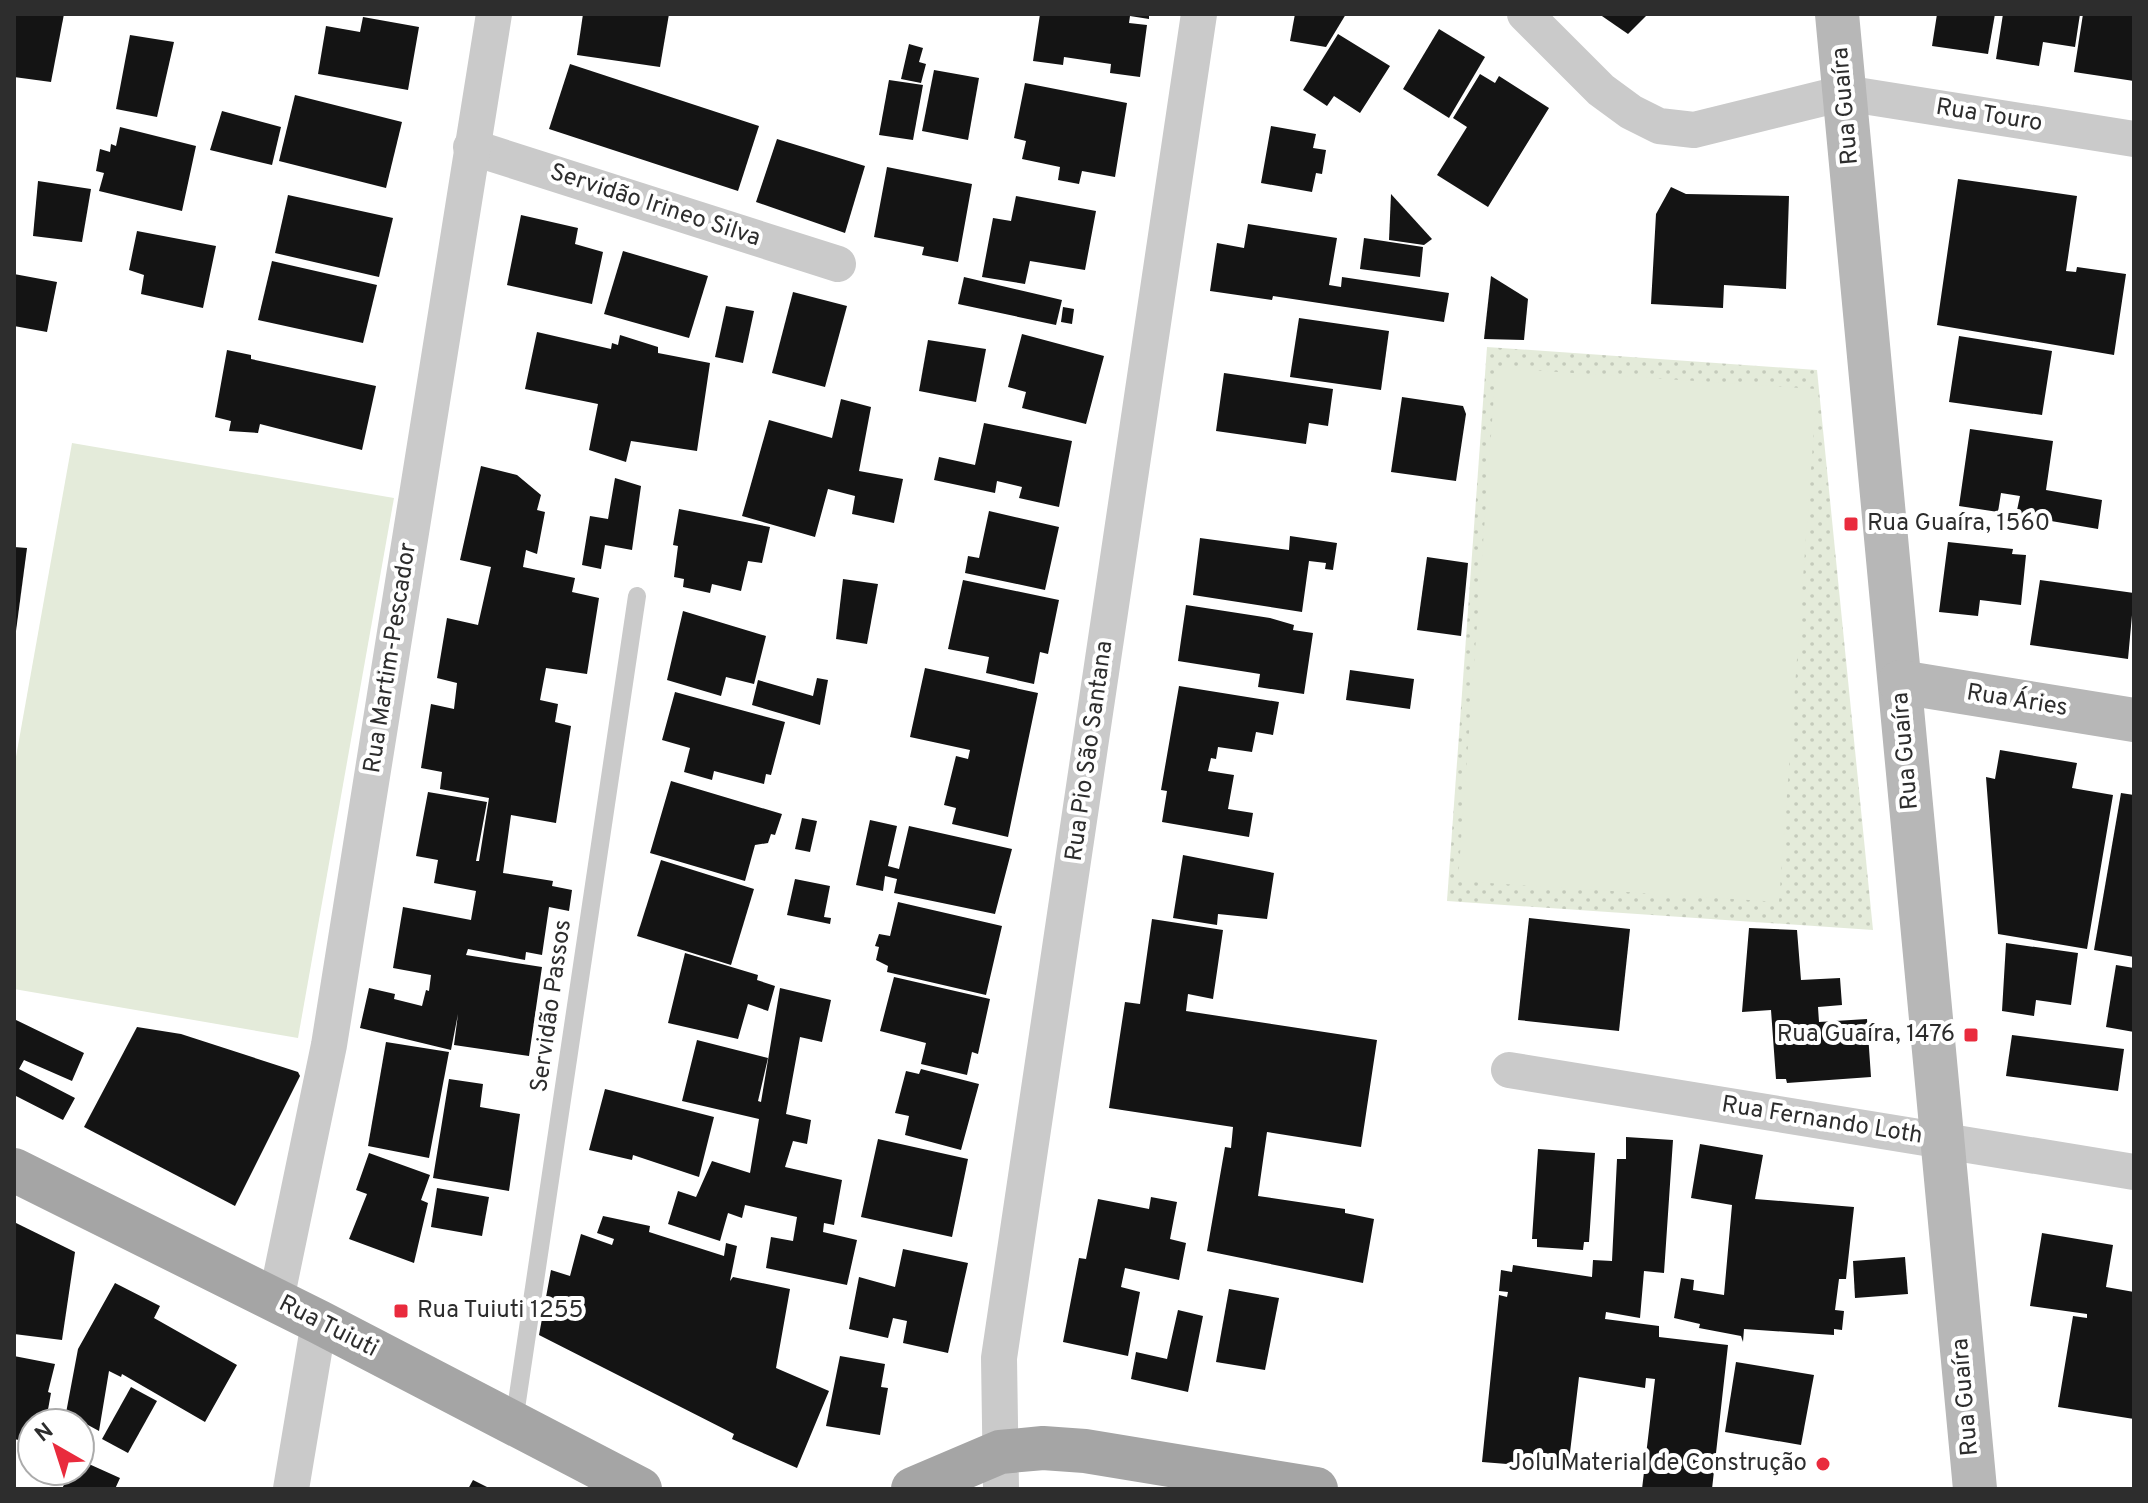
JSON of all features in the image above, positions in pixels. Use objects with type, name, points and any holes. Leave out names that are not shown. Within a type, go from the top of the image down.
[{"type":"main road","name":"Rua Tuiuti","points":[[14,1170],[276,1300],[640,1489]]},
{"type":"main road","points":[[913,1489],[1000,1470],[1043,1448],[1085,1451],[1316,1489]]},
{"type":"street","name":"Rua Martim-Pescador","points":[[276,1300],[329,1045],[494,14]]},
{"type":"street","name":"Rua Pio São Santana","points":[[1000,1470],[999,1358],[1199,14]]},
{"type":"street","points":[[1525,14],[1601,90],[1631,112],[1659,126],[1694,130],[1844,93]]},
{"type":"street","name":"Rua Guaíra","points":[[1837,14],[1975,1489]]},
{"type":"street","name":"Rua Touro","points":[[1844,93],[2134,139]]},
{"type":"street","name":"Servidão Irineo Silva","points":[[471,147],[838,264]]},
{"type":"street","name":"Rua Áries","points":[[1900,682],[2134,720]]},
{"type":"street","name":"Rua Fernando Loth","points":[[1509,1070],[2134,1172]]},
{"type":"street","points":[[291,1489],[319,1322]]},
{"type":"lane","name":"Servidão Passos","points":[[514,1422],[637,596]]},
{"type":"green space","points":[[1487,347],[1817,370],[1873,930],[1447,901]]},
{"type":"green space","points":[[1496,368],[1817,389],[1779,902],[1458,881]]},
{"type":"green space","points":[[72,443],[394,498],[298,1038],[14,989],[14,768]]},
{"type":"building","points":[[14,14],[64,14],[51,82],[14,77]]},
{"type":"building","points":[[583,14],[669,14],[660,67],[577,55]]},
{"type":"building","points":[[1040,14],[1149,14],[1149,19],[1130,16],[1129,23],[1147,25],[1140,77],[1110,73],[1111,64],[1064,57],[1063,65],[1033,61]]},
{"type":"building","points":[[1295,14],[1346,14],[1326,47],[1290,41]]},
{"type":"building","points":[[1599,14],[1648,14],[1628,34]]},
{"type":"building","points":[[1937,14],[1995,14],[1988,54],[1932,46]]},
{"type":"building","points":[[2003,14],[2080,14],[2075,47],[2043,42],[2039,66],[1996,59]]},
{"type":"building","points":[[2083,14],[2134,14],[2134,81],[2074,72]]},
{"type":"building","points":[[363,17],[419,27],[408,90],[318,74],[326,26],[360,32]]},
{"type":"building","points":[[1439,29],[1485,57],[1449,118],[1403,89]]},
{"type":"building","points":[[1338,34],[1390,66],[1360,113],[1334,96],[1327,106],[1303,90]]},
{"type":"building","points":[[130,35],[174,42],[157,117],[116,109]]},
{"type":"building","points":[[909,44],[923,48],[919,62],[926,64],[921,83],[901,79]]},
{"type":"building","points":[[570,64],[759,126],[738,191],[549,129]]},
{"type":"building","points":[[934,70],[979,78],[968,140],[922,131]]},
{"type":"building","points":[[1480,74],[1495,83],[1499,76],[1549,108],[1488,207],[1437,175],[1467,127],[1453,118]]},
{"type":"building","points":[[889,80],[923,85],[913,140],[879,135]]},
{"type":"building","points":[[1025,83],[1127,103],[1115,177],[1082,171],[1079,184],[1058,180],[1060,167],[1022,159],[1026,141],[1014,138]]},
{"type":"building","points":[[295,95],[402,122],[386,188],[279,161]]},
{"type":"building","points":[[222,111],[281,127],[272,165],[210,150]]},
{"type":"building","points":[[1271,126],[1316,134],[1313,148],[1326,150],[1322,174],[1316,173],[1312,192],[1261,183]]},
{"type":"building","points":[[120,127],[196,146],[182,211],[99,191],[104,173],[96,171],[100,149],[110,152],[111,144],[116,146]]},
{"type":"building","points":[[777,139],[865,166],[845,233],[756,202]]},
{"type":"building","points":[[887,167],[972,184],[958,262],[922,255],[924,247],[874,237]]},
{"type":"building","points":[[1958,179],[2077,196],[2066,271],[2076,272],[2077,267],[2126,274],[2114,355],[1937,325]]},
{"type":"building","points":[[38,181],[91,189],[82,242],[33,236]]},
{"type":"building","points":[[1671,187],[1686,194],[1789,196],[1786,289],[1724,285],[1723,308],[1651,304],[1656,214]]},
{"type":"building","points":[[1391,194],[1432,239],[1424,245],[1389,240]]},
{"type":"building","points":[[288,195],[393,218],[379,277],[275,253]]},
{"type":"building","points":[[1016,196],[1096,211],[1085,270],[1030,261],[1025,284],[982,277],[993,218],[1011,221]]},
{"type":"building","points":[[521,215],[578,228],[575,244],[603,252],[592,304],[507,285]]},
{"type":"building","points":[[1248,224],[1337,238],[1329,285],[1341,287],[1342,277],[1449,293],[1444,322],[1273,296],[1272,300],[1210,291],[1217,243],[1244,248]]},
{"type":"building","points":[[137,231],[216,246],[203,308],[141,294],[144,275],[129,270]]},
{"type":"building","points":[[1364,238],[1423,247],[1420,277],[1360,269]]},
{"type":"building","points":[[623,251],[708,276],[689,338],[604,314]]},
{"type":"building","points":[[272,261],[377,285],[363,343],[258,320]]},
{"type":"building","points":[[14,274],[57,282],[47,332],[14,326]]},
{"type":"building","points":[[1491,276],[1528,299],[1524,340],[1484,339]]},
{"type":"building","points":[[964,277],[1062,300],[1056,325],[958,304]]},
{"type":"building","points":[[793,292],[847,306],[825,387],[772,373]]},
{"type":"building","points":[[726,306],[754,311],[743,363],[715,357]]},
{"type":"building","points":[[1063,307],[1074,309],[1072,324],[1061,322]]},
{"type":"building","points":[[1299,318],[1389,331],[1381,390],[1290,377]]},
{"type":"building","points":[[537,332],[611,349],[612,343],[618,345],[620,335],[658,347],[658,353],[710,363],[697,451],[631,441],[626,462],[589,450],[598,404],[525,389]]},
{"type":"building","points":[[1022,334],[1104,356],[1086,424],[1022,408],[1026,392],[1008,387]]},
{"type":"building","points":[[1959,336],[2052,351],[2042,415],[1949,402]]},
{"type":"building","points":[[928,340],[986,349],[976,402],[919,391]]},
{"type":"building","points":[[227,350],[251,355],[251,359],[376,386],[362,450],[260,424],[258,433],[229,431],[231,421],[215,417]]},
{"type":"building","points":[[1224,373],[1333,389],[1328,426],[1309,423],[1306,444],[1216,431]]},
{"type":"building","points":[[1402,397],[1463,406],[1466,414],[1456,481],[1391,472]]},
{"type":"building","points":[[841,399],[871,407],[859,471],[903,479],[894,523],[852,514],[855,496],[828,489],[815,537],[742,516],[769,420],[832,438]]},
{"type":"building","points":[[984,423],[1072,441],[1059,507],[1019,498],[1022,487],[997,481],[995,493],[934,480],[939,457],[975,465]]},
{"type":"building","points":[[1970,429],[2053,441],[2046,490],[2102,500],[2098,529],[2016,515],[2020,496],[2001,493],[1998,512],[1959,506]]},
{"type":"building","points":[[481,466],[517,475],[541,495],[537,510],[545,512],[537,554],[526,550],[523,567],[575,578],[572,592],[599,598],[587,674],[546,668],[540,700],[558,704],[555,722],[571,726],[556,823],[511,815],[503,873],[553,881],[552,886],[572,890],[569,911],[549,907],[542,955],[526,952],[525,960],[468,949],[466,955],[542,967],[529,1056],[454,1045],[458,1014],[451,1050],[360,1028],[369,988],[395,994],[394,999],[422,1006],[426,990],[429,991],[431,975],[393,968],[403,907],[471,920],[476,891],[434,883],[438,860],[416,856],[428,792],[487,802],[476,861],[479,861],[489,798],[440,789],[442,772],[421,768],[431,704],[454,709],[457,683],[437,678],[447,618],[478,625],[491,567],[460,560]]},
{"type":"building","points":[[615,478],[641,486],[632,550],[605,545],[601,569],[582,565],[590,516],[608,519]]},
{"type":"building","points":[[679,509],[770,527],[762,563],[748,561],[741,591],[712,584],[710,593],[683,587],[684,579],[674,577],[678,546],[673,545]]},
{"type":"building","points":[[989,511],[1059,527],[1045,590],[965,573],[968,556],[979,558]]},
{"type":"building","points":[[1290,536],[1337,543],[1333,570],[1325,569],[1326,563],[1309,561],[1302,612],[1193,595],[1200,538],[1289,550]]},
{"type":"building","points":[[1948,542],[2013,549],[2012,554],[2026,555],[2021,605],[1980,600],[1978,616],[1939,612]]},
{"type":"building","points":[[14,547],[27,548],[16,631],[14,631]]},
{"type":"building","points":[[1427,557],[1468,563],[1461,636],[1417,630]]},
{"type":"building","points":[[843,579],[878,584],[867,644],[836,639]]},
{"type":"building","points":[[963,580],[1059,600],[1048,654],[1040,652],[1034,684],[986,673],[989,657],[948,649]]},
{"type":"building","points":[[2040,580],[2134,593],[2128,659],[2030,645]]},
{"type":"building","points":[[1186,605],[1270,618],[1294,625],[1293,630],[1313,633],[1304,694],[1258,687],[1260,674],[1178,661]]},
{"type":"building","points":[[683,611],[766,636],[754,684],[726,677],[721,696],[667,680]]},
{"type":"building","points":[[925,668],[1038,693],[1008,837],[952,824],[956,808],[944,805],[956,756],[968,759],[970,750],[910,737]]},
{"type":"building","points":[[1350,670],[1414,679],[1410,709],[1346,700]]},
{"type":"building","points":[[817,678],[828,680],[820,725],[752,705],[758,680],[813,696]]},
{"type":"building","points":[[1179,686],[1279,702],[1273,735],[1256,732],[1252,752],[1218,747],[1216,759],[1211,758],[1208,771],[1234,775],[1228,809],[1253,813],[1249,837],[1162,822],[1167,791],[1161,790]]},
{"type":"building","points":[[675,692],[785,722],[771,775],[766,774],[764,784],[714,771],[712,780],[684,772],[690,748],[662,740]]},
{"type":"building","points":[[2000,750],[2077,763],[2072,788],[2113,795],[2087,949],[1998,934],[1986,777],[1995,779]]},
{"type":"building","points":[[671,781],[782,814],[775,835],[771,834],[768,843],[755,845],[745,881],[650,853]]},
{"type":"building","points":[[2121,793],[2134,795],[2134,957],[2094,950]]},
{"type":"building","points":[[802,818],[817,821],[810,852],[795,849]]},
{"type":"building","points":[[870,820],[897,826],[888,866],[899,869],[909,826],[1012,849],[995,914],[894,893],[897,879],[885,876],[883,891],[856,885]]},
{"type":"building","points":[[1183,855],[1274,873],[1267,919],[1218,914],[1217,925],[1173,918]]},
{"type":"building","points":[[661,860],[754,889],[731,965],[637,936]]},
{"type":"building","points":[[795,879],[830,886],[824,917],[831,918],[830,924],[787,915]]},
{"type":"building","points":[[898,902],[1002,926],[986,995],[887,972],[888,966],[876,960],[879,947],[875,946],[879,934],[890,936]]},
{"type":"building","points":[[1529,918],[1630,929],[1619,1031],[1518,1020]]},
{"type":"building","points":[[1152,919],[1223,930],[1213,999],[1188,994],[1186,1011],[1377,1040],[1361,1147],[1267,1132],[1258,1196],[1345,1209],[1345,1213],[1374,1219],[1363,1283],[1207,1251],[1225,1147],[1231,1148],[1233,1127],[1109,1108],[1125,1002],[1140,1004]]},
{"type":"building","points":[[1749,928],[1797,930],[1801,980],[1840,978],[1842,1005],[1818,1007],[1819,1022],[1867,1019],[1871,1077],[1787,1083],[1786,1079],[1776,1079],[1771,1010],[1742,1012]]},
{"type":"building","points":[[2006,943],[2078,953],[2071,1005],[2036,1000],[2034,1016],[2002,1011]]},
{"type":"building","points":[[685,953],[758,975],[757,980],[775,986],[768,1011],[748,1004],[738,1039],[668,1023]]},
{"type":"building","points":[[2116,965],[2134,968],[2134,1032],[2106,1027]]},
{"type":"building","points":[[894,977],[990,999],[978,1054],[972,1052],[967,1075],[921,1064],[926,1043],[880,1031]]},
{"type":"building","points":[[780,988],[831,1000],[822,1042],[800,1037],[786,1114],[811,1120],[807,1144],[793,1141],[785,1167],[842,1180],[834,1225],[824,1223],[823,1232],[857,1240],[847,1285],[766,1268],[771,1237],[793,1241],[797,1217],[745,1205],[742,1218],[728,1213],[720,1241],[668,1224],[678,1191],[696,1197],[712,1161],[750,1173],[759,1119],[682,1101],[697,1040],[768,1058],[758,1101],[761,1102]]},
{"type":"building","points":[[14,1019],[84,1053],[72,1081],[24,1060],[19,1069],[75,1098],[63,1120],[14,1095]]},
{"type":"building","points":[[137,1027],[181,1034],[298,1072],[300,1076],[235,1206],[84,1127]]},
{"type":"building","points":[[2012,1035],[2124,1049],[2118,1091],[2006,1076]]},
{"type":"building","points":[[386,1042],[449,1052],[429,1158],[368,1146]]},
{"type":"building","points":[[921,1069],[979,1084],[961,1150],[905,1135],[909,1116],[895,1113],[906,1071],[919,1074]]},
{"type":"building","points":[[449,1079],[483,1084],[480,1107],[520,1114],[509,1191],[433,1178]]},
{"type":"building","points":[[605,1089],[714,1117],[699,1177],[633,1155],[632,1160],[589,1150]]},
{"type":"building","points":[[1626,1137],[1673,1140],[1664,1273],[1644,1271],[1640,1318],[1606,1312],[1605,1319],[1659,1326],[1659,1337],[1728,1345],[1712,1489],[1642,1489],[1655,1379],[1646,1378],[1645,1388],[1579,1377],[1568,1469],[1482,1462],[1499,1295],[1507,1297],[1508,1292],[1499,1291],[1501,1270],[1512,1272],[1513,1265],[1592,1277],[1593,1260],[1612,1261],[1617,1159],[1626,1159]]},
{"type":"building","points":[[878,1139],[968,1159],[952,1237],[861,1217]]},
{"type":"building","points":[[1700,1144],[1763,1155],[1755,1199],[1854,1207],[1846,1279],[1839,1279],[1835,1310],[1844,1311],[1842,1330],[1834,1329],[1834,1335],[1744,1329],[1743,1342],[1741,1336],[1699,1328],[1700,1324],[1674,1318],[1681,1278],[1694,1280],[1693,1290],[1724,1295],[1732,1205],[1691,1198]]},
{"type":"building","points":[[1538,1149],[1595,1153],[1589,1242],[1584,1242],[1583,1250],[1537,1247],[1537,1239],[1532,1239]]},
{"type":"building","points":[[369,1153],[430,1175],[421,1200],[428,1203],[414,1263],[349,1239],[367,1194],[356,1190]]},
{"type":"building","points":[[437,1188],[489,1197],[482,1236],[431,1227]]},
{"type":"building","points":[[1151,1197],[1177,1202],[1170,1239],[1186,1243],[1179,1280],[1125,1268],[1121,1287],[1140,1292],[1128,1356],[1063,1342],[1079,1258],[1086,1259],[1098,1199],[1149,1209]]},
{"type":"building","points":[[603,1216],[650,1226],[649,1232],[724,1256],[726,1243],[737,1246],[730,1281],[733,1277],[790,1289],[776,1368],[829,1391],[797,1468],[732,1439],[734,1434],[539,1335],[551,1270],[570,1276],[581,1234],[612,1245],[614,1239],[597,1233]]},
{"type":"building","points":[[14,1222],[75,1252],[62,1340],[14,1334]]},
{"type":"building","points":[[2042,1233],[2113,1245],[2106,1287],[2134,1292],[2134,1419],[2058,1407],[2073,1316],[2087,1318],[2087,1314],[2030,1306]]},
{"type":"building","points":[[903,1249],[968,1263],[948,1353],[903,1343],[907,1321],[893,1318],[888,1338],[849,1329],[859,1277],[895,1287]]},
{"type":"building","points":[[1905,1257],[1908,1294],[1855,1298],[1853,1261]]},
{"type":"building","points":[[115,1283],[160,1306],[154,1318],[237,1365],[205,1422],[122,1374],[121,1377],[109,1371],[99,1431],[96,1429],[96,1407],[67,1407],[78,1349]]},
{"type":"building","points":[[1229,1289],[1279,1298],[1265,1370],[1216,1362]]},
{"type":"building","points":[[1178,1310],[1203,1316],[1188,1392],[1131,1379],[1136,1352],[1167,1359]]},
{"type":"building","points":[[14,1356],[55,1364],[48,1392],[51,1393],[48,1407],[16,1407],[14,1439]]},
{"type":"building","points":[[840,1356],[885,1364],[881,1387],[888,1388],[880,1435],[826,1426]]},
{"type":"building","points":[[1736,1362],[1814,1375],[1801,1445],[1725,1432]]},
{"type":"building","points":[[131,1387],[157,1401],[128,1453],[102,1439]]},
{"type":"building","points":[[96,1467],[120,1478],[115,1489],[62,1489],[96,1487]]},
{"type":"building","points":[[473,1480],[491,1489],[468,1489]]},
{"type":"place","name":"Rua Guaíra, 1560","points":[[1851,524]]},
{"type":"place","name":"Rua Guaíra, 1476","points":[[1971,1035]]},
{"type":"place","name":"Rua Tuiuti 1255","points":[[401,1311]]},
{"type":"place","name":"Jolu Material de Construção","points":[[1823,1464]]}]
